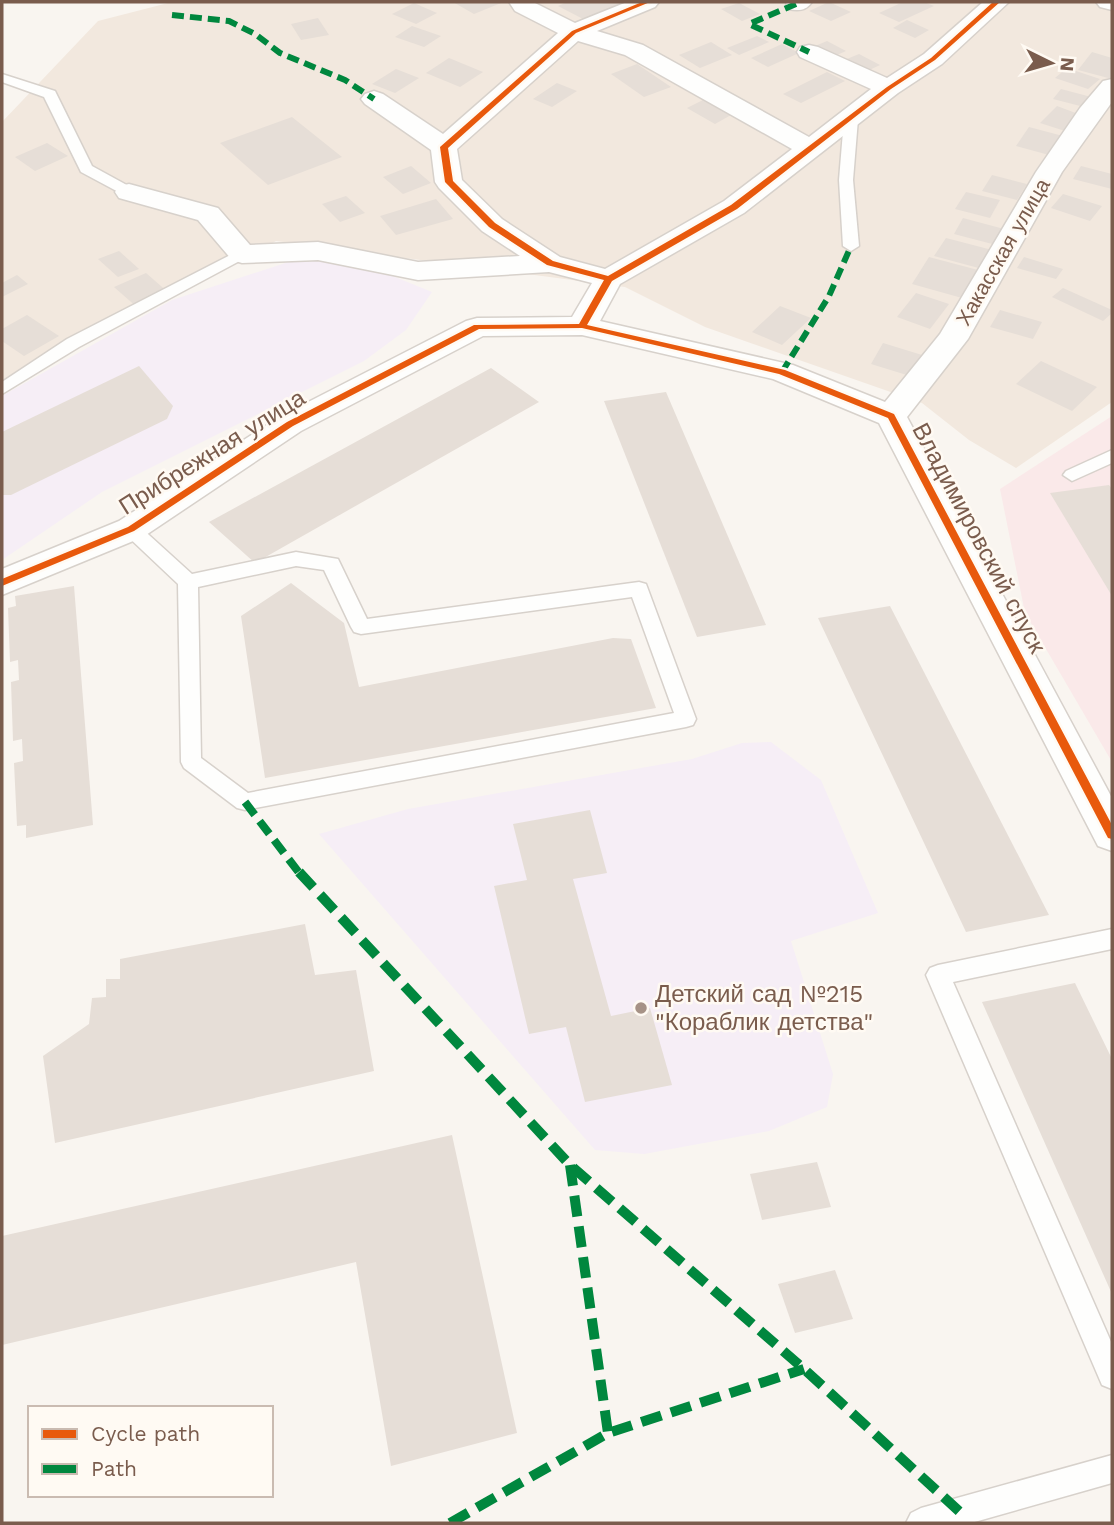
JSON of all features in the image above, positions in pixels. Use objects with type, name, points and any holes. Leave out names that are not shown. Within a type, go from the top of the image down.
[{"type":"street","points":[[521,2],[523,6],[574,32],[634,50],[811,149]]},
{"type":"street","points":[[444,147],[574,32],[647,2]]},
{"type":"street","points":[[582,326],[609,279],[734,207],[889,88],[933,59],[979,8]]},
{"type":"street","points":[[809,52],[889,88]]},
{"type":"street","name":"Хакасская улица","points":[[891,416],[959,329],[1062,149],[1112,86]]},
{"type":"street","points":[[374,99],[444,147],[449,182],[492,225],[550,263],[609,279]]},
{"type":"street","points":[[129,192],[208,214],[242,254],[318,251],[418,271],[550,263]]},
{"type":"street","name":"Владимировский спуск","points":[[477,327],[582,326],[782,372],[891,416],[1112,835]]},
{"type":"street","name":"Прибрежная улица","points":[[2,583],[131,529],[290,424],[477,327]]},
{"type":"lane","points":[[2,78],[50,94],[86,169],[129,192]]},
{"type":"lane","points":[[851,119],[846,180],[851,246]]},
{"type":"lane","points":[[2,389],[73,343],[242,254]]},
{"type":"lane","points":[[1072,475],[1112,456]]},
{"type":"lane","points":[[131,529],[188,582],[191,762],[245,802],[687,719],[639,589],[361,627],[331,564],[296,559],[188,582]]},
{"type":"lane","points":[[1112,939],[938,975],[1112,1375]]},
{"type":"lane","points":[[921,1523],[962,1518],[1112,1469]]},
{"type":"shaded area","points":[[172,2],[1112,2],[1112,402],[1016,468],[969,440],[922,403],[705,327],[625,287],[276,241],[2,388],[2,122],[98,21]]},
{"type":"shaded area","points":[[307,256],[368,266],[432,292],[406,330],[364,361],[102,492],[2,560],[2,396],[172,300]]},
{"type":"shaded area","points":[[1112,416],[1112,762],[1025,613],[1000,489]]},
{"type":"shaded area","name":"Детский сад №215 \"Кораблик детства\"","points":[[771,742],[821,780],[878,913],[791,941],[833,1074],[827,1107],[769,1131],[644,1154],[595,1150],[319,834],[408,809],[692,759],[742,743]]},
{"type":"building","points":[[453,2],[499,2],[501,3],[474,14]]},
{"type":"building","points":[[567,2],[627,2],[585,20],[558,6]]},
{"type":"building","points":[[829,2],[851,12],[831,21],[809,11]]},
{"type":"building","points":[[903,2],[924,2],[934,6],[899,22],[879,13]]},
{"type":"building","points":[[414,3],[437,13],[416,24],[392,14]]},
{"type":"building","points":[[739,3],[760,14],[742,21],[721,9]]},
{"type":"building","points":[[318,18],[329,35],[301,40],[291,24]]},
{"type":"building","points":[[907,20],[929,30],[915,38],[893,28]]},
{"type":"building","points":[[412,26],[441,36],[424,47],[395,37]]},
{"type":"building","points":[[757,36],[769,42],[739,55],[727,48]]},
{"type":"building","points":[[827,41],[846,51],[828,59],[808,49]]},
{"type":"building","points":[[711,42],[732,55],[700,68],[679,55]]},
{"type":"building","points":[[782,44],[799,53],[768,67],[751,58]]},
{"type":"building","points":[[1092,52],[1112,58],[1112,79],[1078,70]]},
{"type":"building","points":[[859,54],[880,65],[863,73],[842,61]]},
{"type":"building","points":[[449,58],[483,72],[460,87],[426,73]]},
{"type":"building","points":[[637,64],[671,87],[644,97],[611,74]]},
{"type":"building","points":[[1067,68],[1100,79],[1088,89],[1055,78]]},
{"type":"building","points":[[396,69],[419,78],[395,93],[372,84]]},
{"type":"building","points":[[827,72],[845,81],[801,103],[783,94]]},
{"type":"building","points":[[557,83],[577,91],[552,107],[533,99]]},
{"type":"building","points":[[1061,89],[1095,98],[1088,108],[1053,99]]},
{"type":"building","points":[[703,100],[731,115],[715,124],[687,108]]},
{"type":"building","points":[[1057,106],[1081,115],[1065,131],[1040,123]]},
{"type":"building","points":[[292,117],[342,157],[268,185],[220,143]]},
{"type":"building","points":[[1029,127],[1063,136],[1049,155],[1016,146]]},
{"type":"building","points":[[47,143],[68,156],[35,171],[15,157]]},
{"type":"building","points":[[411,166],[431,183],[403,194],[383,177]]},
{"type":"building","points":[[1081,166],[1112,174],[1112,189],[1073,179]]},
{"type":"building","points":[[992,175],[1027,184],[1017,200],[982,191]]},
{"type":"building","points":[[966,192],[1000,200],[990,218],[955,209]]},
{"type":"building","points":[[1063,194],[1102,206],[1090,221],[1051,208]]},
{"type":"building","points":[[346,196],[365,213],[340,222],[322,204]]},
{"type":"building","points":[[436,199],[453,219],[396,235],[380,216]]},
{"type":"building","points":[[963,218],[1004,229],[996,245],[954,234]]},
{"type":"building","points":[[946,238],[996,251],[986,270],[934,256]]},
{"type":"building","points":[[119,251],[139,269],[118,277],[98,259]]},
{"type":"building","points":[[929,257],[978,270],[962,298],[912,284]]},
{"type":"building","points":[[1024,257],[1063,269],[1056,279],[1017,268]]},
{"type":"building","points":[[146,273],[170,294],[138,308],[114,287]]},
{"type":"building","points":[[17,275],[28,284],[2,297],[2,283]]},
{"type":"building","points":[[1063,288],[1112,310],[1112,313],[1103,321],[1052,297]]},
{"type":"building","points":[[916,293],[949,304],[930,329],[897,317]]},
{"type":"building","points":[[780,306],[811,318],[782,345],[752,332]]},
{"type":"building","points":[[1000,310],[1042,322],[1033,339],[990,327]]},
{"type":"building","points":[[27,315],[59,336],[24,356],[2,341],[2,329]]},
{"type":"building","points":[[883,343],[922,355],[910,376],[871,364]]},
{"type":"building","points":[[1041,361],[1097,387],[1072,411],[1016,384]]},
{"type":"building","points":[[139,366],[173,406],[167,419],[11,495],[2,495],[2,432]]},
{"type":"building","points":[[491,368],[539,402],[255,563],[209,522]]},
{"type":"building","points":[[666,392],[766,625],[697,637],[604,401]]},
{"type":"building","points":[[1109,485],[1112,489],[1112,596],[1050,493]]},
{"type":"building","points":[[291,583],[344,623],[359,687],[613,638],[631,639],[656,708],[265,778],[241,616]]},
{"type":"building","points":[[74,586],[93,825],[26,838],[26,825],[17,826],[14,763],[23,761],[22,739],[13,741],[11,682],[19,680],[18,660],[10,662],[8,608],[16,606],[15,596]]},
{"type":"building","points":[[890,606],[1049,915],[966,932],[818,618]]},
{"type":"building","points":[[590,810],[607,873],[573,879],[611,1016],[650,1008],[672,1085],[585,1102],[566,1027],[529,1034],[494,886],[527,880],[513,824]]},
{"type":"building","points":[[305,924],[315,975],[356,970],[374,1071],[55,1143],[43,1056],[89,1024],[92,998],[106,997],[106,979],[120,979],[120,959]]},
{"type":"building","points":[[1075,983],[1112,1059],[1112,1294],[982,1002]]},
{"type":"building","points":[[452,1135],[517,1433],[391,1466],[356,1262],[2,1345],[2,1236]]},
{"type":"building","points":[[817,1162],[831,1207],[762,1220],[750,1174]]},
{"type":"building","points":[[835,1270],[853,1319],[795,1333],[778,1284]]},
{"type":"marked path","points":[[796,4],[749,24],[809,52]]},
{"type":"marked path","points":[[172,15],[229,21],[255,34],[280,53],[345,80],[374,99]]},
{"type":"marked path","points":[[782,372],[829,296],[851,246]]},
{"type":"marked path","points":[[245,802],[298,871],[570,1165],[804,1369],[960,1512]]},
{"type":"marked path","points":[[570,1165],[608,1433]]},
{"type":"marked path","points":[[450,1523],[608,1433],[804,1369]]},
{"type":"cycle path","points":[[609,279],[550,263],[492,225],[449,182],[444,147],[574,32],[647,2]]},
{"type":"cycle path","points":[[582,326],[609,279],[734,207],[889,88],[933,59],[997,2]]},
{"type":"cycle path","points":[[2,583],[131,529],[290,424],[477,327],[582,326],[782,372],[891,416],[1112,835]]},
{"type":"place","name":"Детский сад №215 \"Кораблик детства\"","points":[[641,1008]]}]
